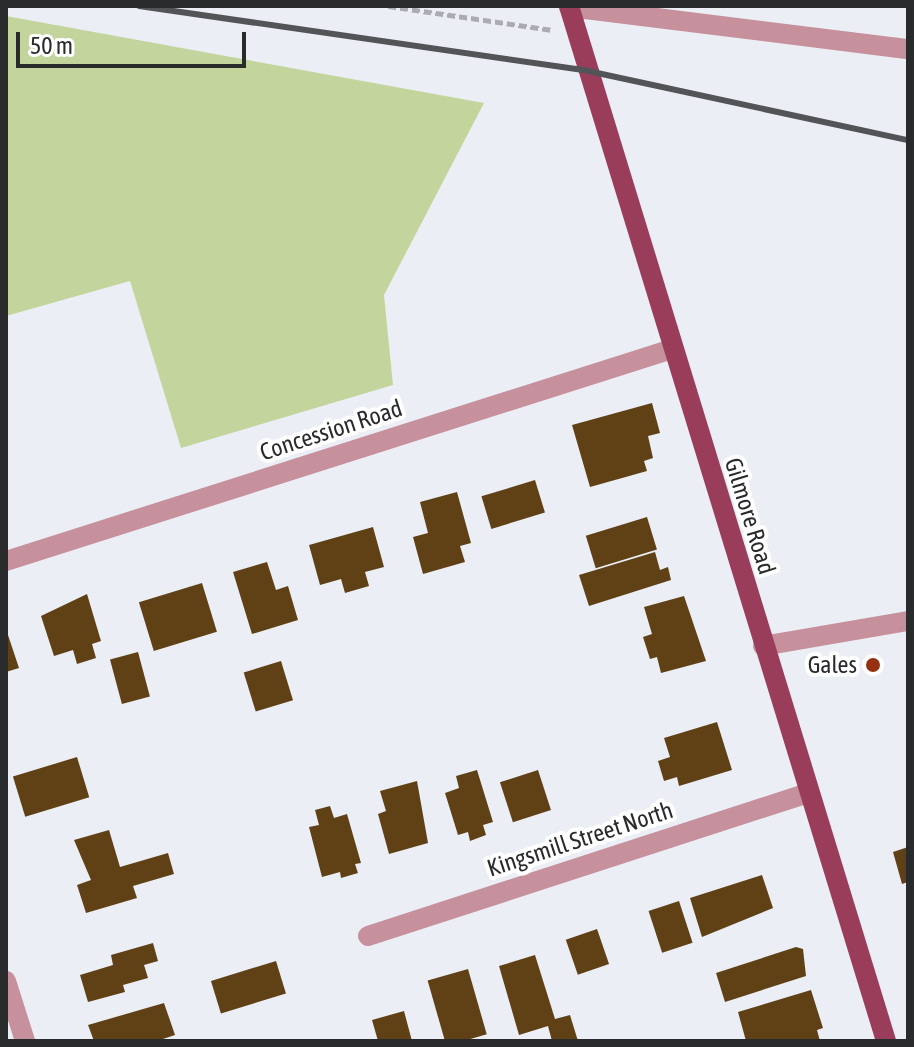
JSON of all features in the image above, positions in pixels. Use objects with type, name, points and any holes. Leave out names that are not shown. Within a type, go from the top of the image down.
[{"type":"main road","name":"Gilmore Road","points":[[569,7],[886,1041]]},
{"type":"street","points":[[569,7],[908,49]]},
{"type":"street","name":"Concession Road","points":[[6,561],[672,349]]},
{"type":"street","points":[[763,646],[908,621]]},
{"type":"street","name":"Kingsmill Street North","points":[[368,936],[809,793]]},
{"type":"street","points":[[6,981],[25,1041]]},
{"type":"path","points":[[388,6],[576,33]]},
{"type":"green space","points":[[6,16],[484,103],[384,295],[393,385],[181,448],[130,281],[6,316]]},
{"type":"building","points":[[652,403],[660,433],[648,436],[653,458],[644,461],[647,471],[590,487],[572,425]]},
{"type":"building","points":[[535,480],[545,513],[491,529],[481,496]]},
{"type":"building","points":[[457,492],[471,543],[460,546],[465,562],[423,574],[413,537],[428,533],[420,502]]},
{"type":"building","points":[[647,517],[657,550],[596,568],[586,536]]},
{"type":"building","points":[[373,527],[384,567],[365,572],[369,586],[345,593],[341,579],[320,585],[309,545]]},
{"type":"building","points":[[655,552],[660,570],[668,567],[671,580],[589,606],[579,575]]},
{"type":"building","points":[[267,562],[276,590],[288,586],[298,620],[252,634],[233,572]]},
{"type":"building","points":[[202,583],[217,632],[154,651],[139,602]]},
{"type":"building","points":[[87,594],[101,641],[92,644],[96,658],[77,664],[73,650],[54,656],[41,616]]},
{"type":"building","points":[[684,596],[706,661],[661,673],[657,657],[650,659],[643,637],[652,634],[644,607]]},
{"type":"building","points":[[6,629],[19,668],[6,672]]},
{"type":"building","points":[[138,652],[150,696],[122,704],[110,660]]},
{"type":"building","points":[[281,661],[293,700],[256,712],[244,672]]},
{"type":"building","points":[[717,722],[732,770],[679,786],[677,777],[664,781],[658,761],[670,757],[664,738]]},
{"type":"building","points":[[77,757],[89,797],[25,817],[13,777]]},
{"type":"building","points":[[477,770],[493,822],[483,825],[486,835],[470,841],[468,832],[458,835],[445,793],[459,788],[456,776]]},
{"type":"building","points":[[538,770],[551,810],[513,822],[500,782]]},
{"type":"building","points":[[417,781],[428,843],[389,854],[378,814],[386,811],[380,791]]},
{"type":"building","points":[[330,806],[334,818],[347,814],[361,863],[355,864],[358,873],[341,878],[340,872],[322,877],[309,827],[319,825],[315,810]]},
{"type":"building","points":[[109,830],[120,867],[168,853],[174,874],[133,886],[137,898],[86,913],[77,885],[91,880],[74,840]]},
{"type":"building","points":[[908,847],[908,882],[902,884],[893,852]]},
{"type":"building","points":[[762,875],[773,908],[702,937],[690,898]]},
{"type":"building","points":[[679,901],[693,943],[662,953],[649,911]]},
{"type":"building","points":[[597,929],[609,964],[578,975],[566,940]]},
{"type":"building","points":[[153,943],[158,961],[144,965],[148,978],[123,985],[125,992],[88,1002],[80,975],[113,965],[111,955]]},
{"type":"building","points":[[796,947],[803,949],[806,976],[725,1002],[716,973]]},
{"type":"building","points":[[535,955],[555,1019],[570,1015],[578,1041],[552,1041],[548,1026],[519,1035],[499,966]]},
{"type":"building","points":[[276,961],[286,994],[221,1013],[211,981]]},
{"type":"building","points":[[468,969],[487,1034],[464,1041],[445,1041],[428,981]]},
{"type":"building","points":[[811,990],[823,1028],[817,1030],[820,1041],[746,1041],[738,1012]]},
{"type":"building","points":[[164,1003],[175,1035],[157,1041],[94,1041],[88,1025]]},
{"type":"building","points":[[404,1011],[412,1041],[378,1041],[372,1020]]},
{"type":"railway","points":[[139,6],[588,71],[908,140]]},
{"type":"place","name":"Gales","points":[[873,665]]}]
